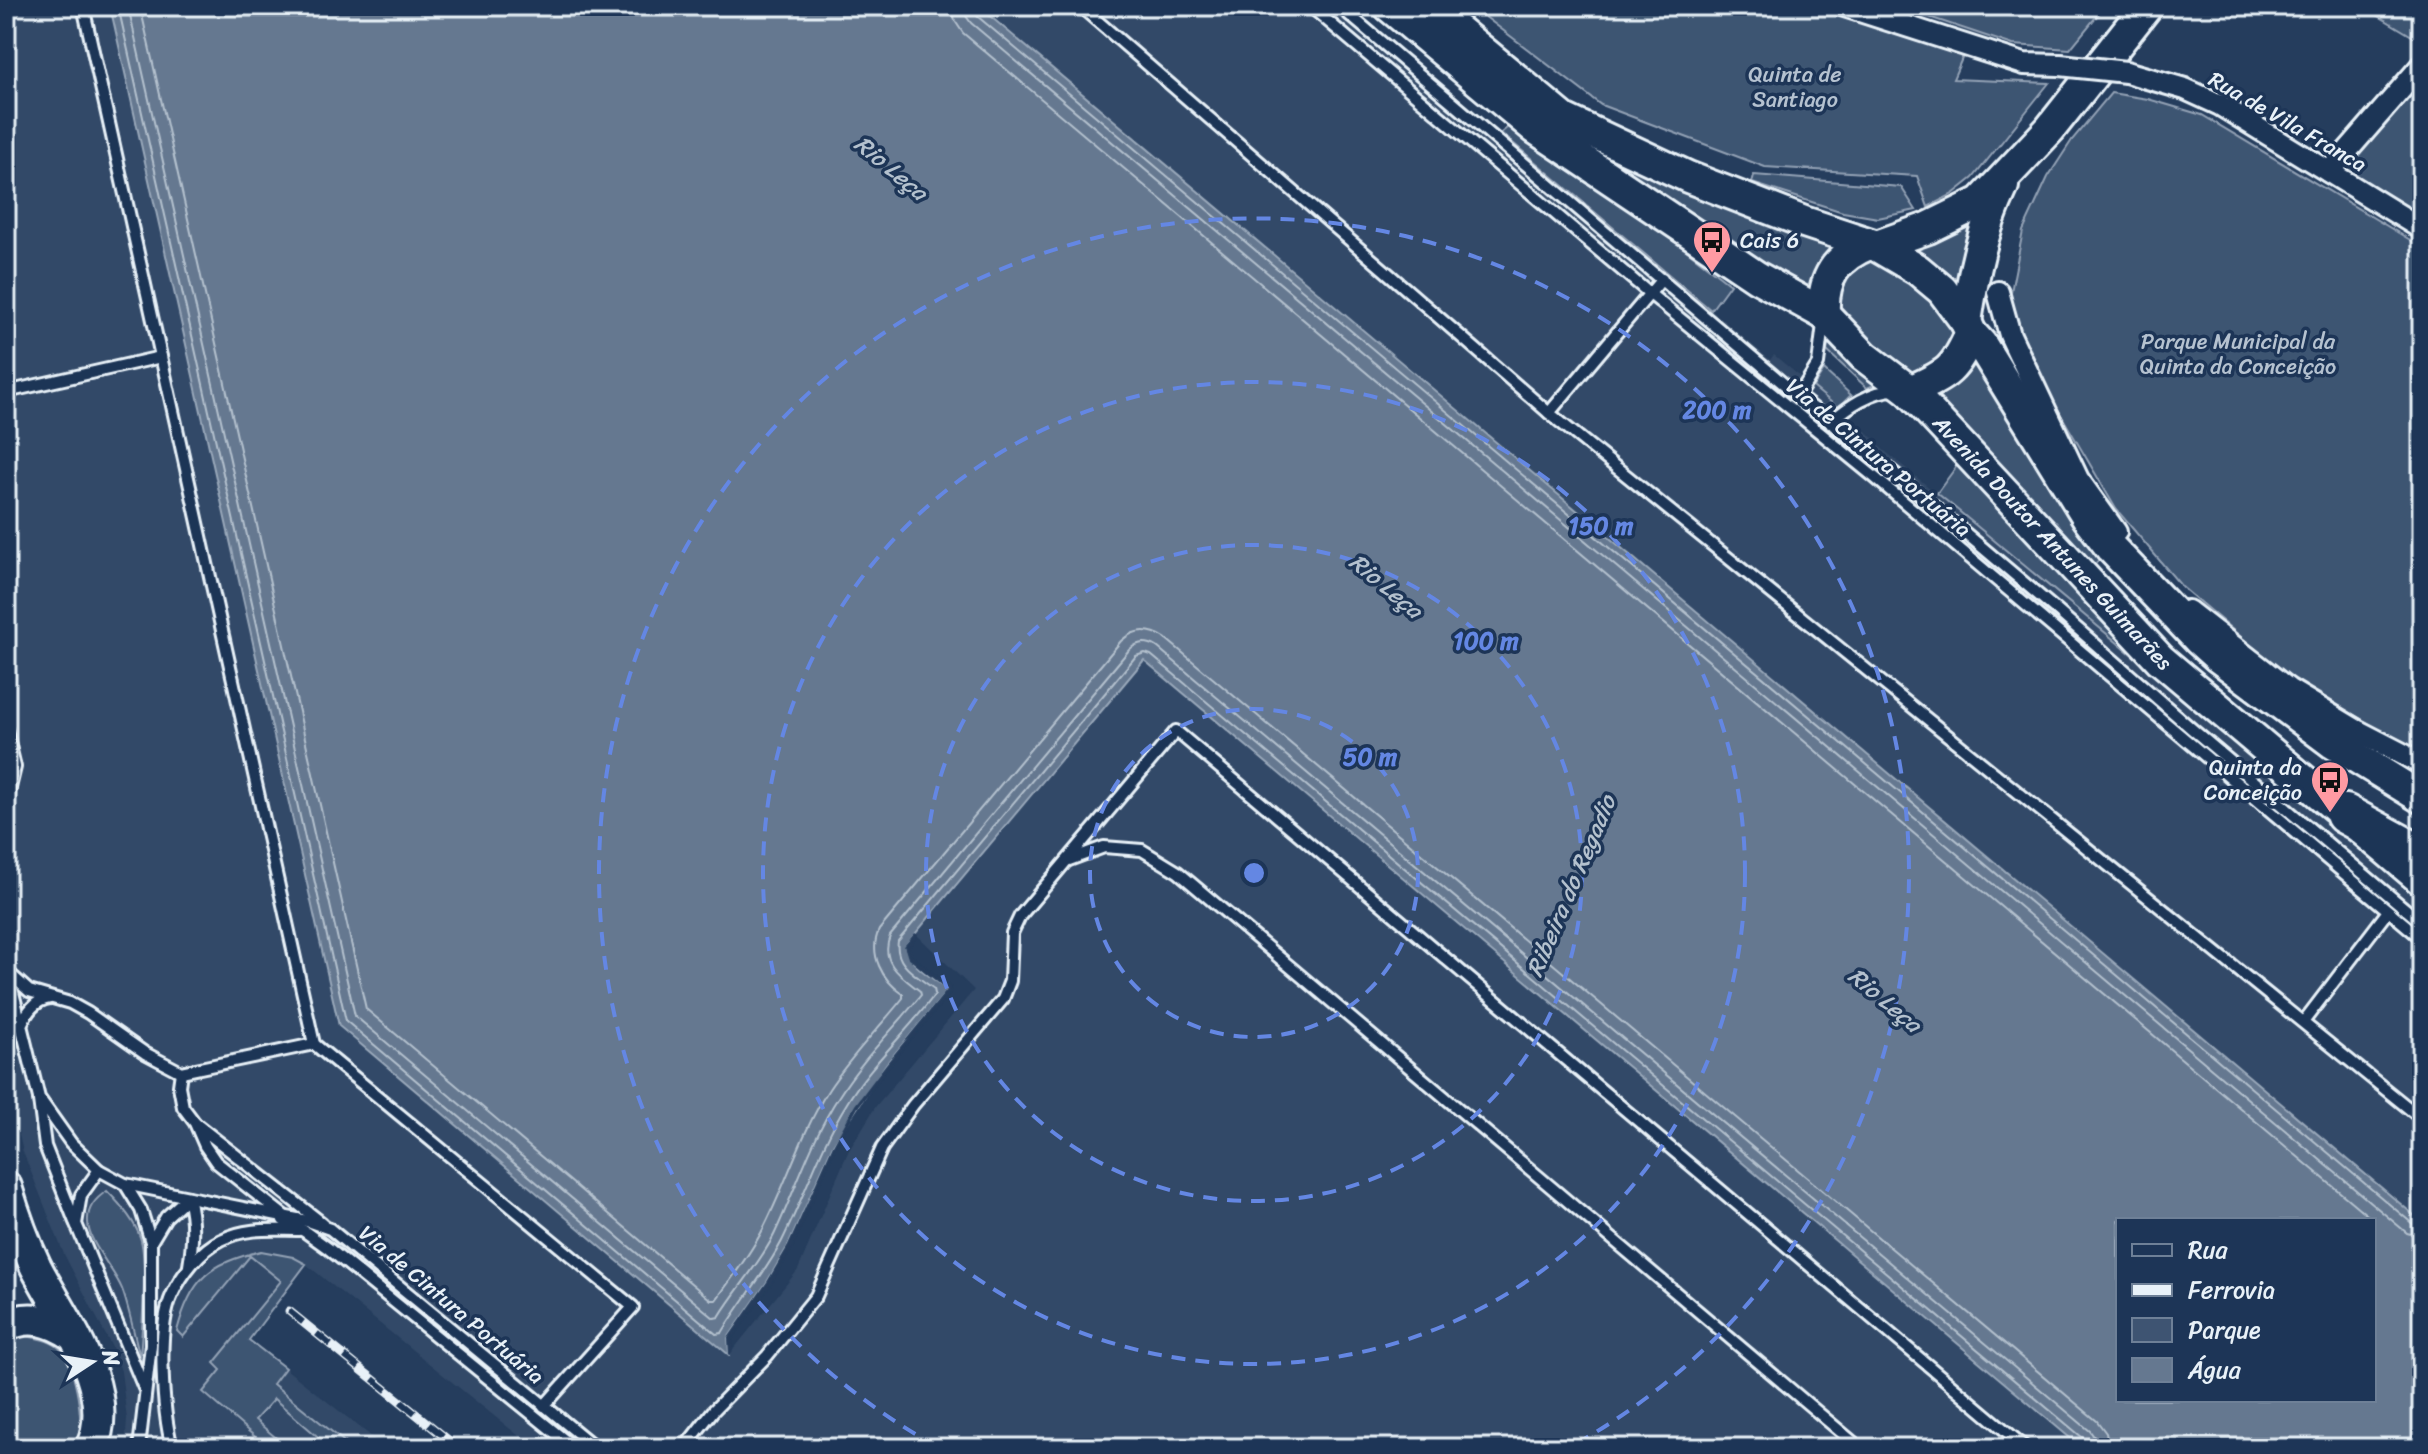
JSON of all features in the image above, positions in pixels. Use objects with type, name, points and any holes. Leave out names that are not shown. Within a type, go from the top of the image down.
[{"type":"highway","points":[[2345,814],[2422,856]]},
{"type":"main road","name":"Avenida Doutor Antunes Guimarães","points":[[1389,6],[1535,128],[1757,277],[1824,314],[1864,356],[1910,391],[2160,659],[2422,880]]},
{"type":"main road","name":"Avenida Doutor Antunes Guimarães","points":[[1428,6],[1564,119],[1688,177],[1873,245],[1918,270],[1942,290],[1981,344],[2057,472],[2099,534],[2198,639],[2313,729],[2422,798]]},
{"type":"main road","points":[[1824,314],[1826,285],[1832,271],[1853,250],[1928,228],[1981,202],[2050,129],[2147,6]]},
{"type":"main road","points":[[1968,328],[1974,269],[1989,215],[2010,174]]},
{"type":"main road","name":"Avenida Doutor Antunes Guimarães","points":[[1910,391],[1944,374],[1957,362],[1968,328]]},
{"type":"main road","points":[[6,1187],[35,1264],[91,1371],[99,1412],[95,1443]]},
{"type":"main road","points":[[6,1326],[16,1321],[39,1319],[57,1324],[73,1335]]},
{"type":"street","name":"Rua de Vila Franca","points":[[1844,6],[2024,64],[2126,72],[2185,89],[2220,105],[2422,229]]},
{"type":"street","points":[[2329,172],[2422,65]]},
{"type":"street","points":[[1998,292],[2016,347],[2078,479],[2131,553],[2194,617],[2288,689],[2356,730],[2422,764]]},
{"type":"lane","points":[[83,6],[314,1044],[633,1307],[544,1406]]},
{"type":"lane","points":[[1080,6],[1549,413],[2422,1119]]},
{"type":"lane","name":"Via de Cintura Portuária","points":[[1310,6],[2422,939]]},
{"type":"lane","name":"Via de Cintura Portuária","points":[[1339,6],[1798,396],[2042,598],[2422,923]]},
{"type":"lane","points":[[1549,413],[1662,279]]},
{"type":"lane","points":[[1798,396],[1818,364],[1824,314]]},
{"type":"lane","points":[[6,392],[161,357]]},
{"type":"lane","points":[[1830,422],[1863,399],[1890,390],[1910,391]]},
{"type":"lane","points":[[6,729],[15,767],[6,804]]},
{"type":"lane","points":[[684,1448],[816,1296],[882,1148],[938,1074],[1003,999],[1010,981],[1012,933],[1020,916],[1176,731],[2026,1448]]},
{"type":"lane","points":[[1067,861],[1104,847],[1142,850],[1178,872],[1860,1448]]},
{"type":"lane","points":[[2304,1021],[2388,911]]},
{"type":"lane","points":[[7,968],[17,983],[29,991],[70,1003],[145,1053],[181,1072],[314,1044]]},
{"type":"lane","name":"Via de Cintura Portuária","points":[[7,968],[39,1098],[71,1143],[99,1170],[125,1184],[284,1216],[330,1229],[596,1448]]},
{"type":"lane","points":[[21,1025],[26,1014],[40,1000],[52,998]]},
{"type":"lane","points":[[181,1072],[179,1086],[183,1107],[216,1162],[304,1231]]},
{"type":"lane","points":[[39,1098],[45,1146],[145,1389]]},
{"type":"lane","points":[[195,1123],[330,1229]]},
{"type":"lane","points":[[76,1224],[81,1195],[99,1170]]},
{"type":"lane","points":[[125,1184],[141,1210],[151,1242],[151,1345],[139,1448]]},
{"type":"lane","points":[[151,1242],[166,1217],[188,1197],[193,1217],[189,1266]]},
{"type":"lane","name":"Via de Cintura Portuária","points":[[270,1214],[304,1231],[574,1448]]},
{"type":"lane","points":[[172,1448],[163,1392],[164,1332],[171,1297],[189,1266],[219,1240],[253,1229],[304,1231]]},
{"type":"shaded area","points":[[6,6],[110,6],[339,1026],[729,1355],[798,1270],[848,1152],[876,1106],[974,990],[915,933],[1144,660],[2082,1448],[534,1448],[306,1264],[249,1340],[367,1433],[377,1442],[372,1448],[125,1448],[127,1419],[121,1371],[115,1353],[64,1254],[23,1152],[6,1078]]},
{"type":"shaded area","points":[[978,6],[1351,6],[1770,360],[1774,355],[1875,439],[1874,442],[2160,678],[2422,899],[2422,1222]]},
{"type":"green space","name":"Quinta de Santiago","points":[[1471,6],[1817,6],[1963,56],[1953,79],[2049,83],[1973,178],[1953,194],[1928,207],[1917,176],[1765,167],[1601,105]]},
{"type":"green space","points":[[1896,6],[1984,6],[1992,12],[2013,16],[2037,13],[2053,6],[2105,6],[2070,49],[2013,45]]},
{"type":"green space","points":[[2362,6],[2422,6],[2422,42]]},
{"type":"green space","points":[[2422,79],[2422,217],[2341,168]]},
{"type":"green space","name":"Parque Municipal da Quinta da Conceição","points":[[2111,93],[2148,99],[2202,115],[2422,247],[2422,753],[2292,680],[2182,587],[2116,509],[2053,401],[2007,312],[2023,231],[2048,177],[2072,140]]},
{"type":"green space","points":[[1576,124],[1869,244],[1983,201],[1966,322],[2111,548],[2082,577],[1910,391],[1566,149]]},
{"type":"green space","points":[[1508,127],[1677,243],[1730,284],[1711,310],[1501,133]]},
{"type":"green space","points":[[1754,175],[1901,187],[1916,210],[1878,218],[1843,212],[1752,183]]},
{"type":"green space","points":[[1830,335],[1881,382],[1867,388],[1827,351]]},
{"type":"green space","points":[[1824,370],[1851,395],[1838,408],[1813,387]]},
{"type":"green space","points":[[1959,463],[2040,553],[2160,678],[1937,493]]},
{"type":"green space","points":[[107,1191],[130,1218],[142,1247],[144,1296],[140,1357],[122,1289],[89,1230],[91,1208]]},
{"type":"green space","points":[[261,1251],[293,1257],[306,1264],[249,1340],[285,1368],[273,1384],[352,1448],[331,1448],[274,1399],[255,1420],[288,1448],[268,1448],[203,1392],[221,1370],[214,1363],[281,1281],[250,1256],[183,1337],[177,1331],[182,1313],[196,1286],[215,1268]]},
{"type":"green space","points":[[20,1335],[53,1344],[62,1351],[70,1367],[80,1424],[78,1434],[68,1448],[9,1448],[6,1442],[6,1342]]},
{"type":"water","points":[[110,6],[978,6],[2422,1222],[2422,1448],[2082,1448],[1144,660],[905,946],[916,966],[948,990],[886,1064],[833,1145],[788,1246],[728,1338],[729,1355],[339,1026]]},
{"type":"pier","points":[[915,933],[918,935],[909,947],[912,956],[950,987],[951,992],[858,1107],[836,1146],[792,1248],[732,1339],[733,1351],[729,1355],[728,1338],[788,1246],[833,1145],[855,1105],[947,990],[908,958],[904,946]]},
{"type":"railway","points":[[289,1311],[458,1448]]},
{"type":"place","name":"Cais 6","points":[[1712,274]]},
{"type":"place","name":"Quinta da Conceição","points":[[2330,814]]},
{"type":"water label","name":"Rio Leça","points":[[891,168]]},
{"type":"water label","name":"Rio Leça","points":[[1386,586]]},
{"type":"water label","name":"Ribeira do Regadio","points":[[1571,886]]},
{"type":"water label","name":"Rio Leça","points":[[1885,1000]]}]
